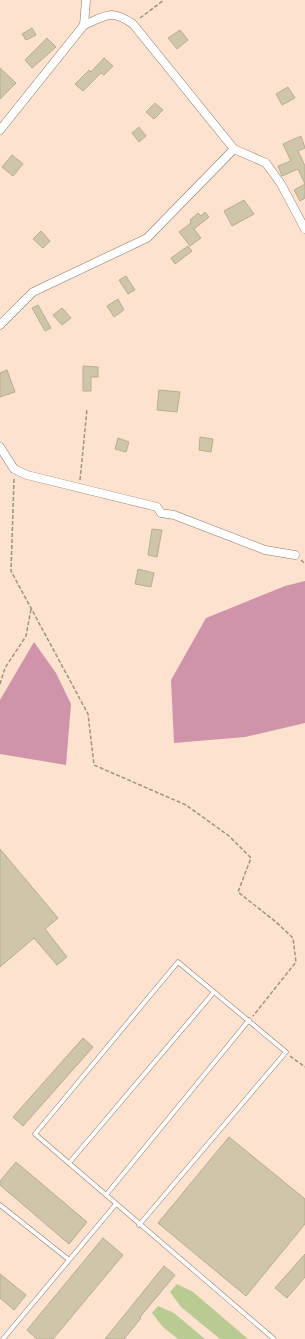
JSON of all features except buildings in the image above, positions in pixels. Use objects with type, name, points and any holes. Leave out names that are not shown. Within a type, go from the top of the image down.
[{"type":"street","points":[[84,25],[86,0]]},
{"type":"street","points":[[0,130],[84,25],[105,16],[114,14],[133,24],[234,149],[266,164],[281,184],[305,229]]},
{"type":"street","points":[[0,325],[33,292],[147,238],[234,149]]},
{"type":"street","points":[[0,447],[14,469],[27,475],[156,507],[161,513],[174,515],[265,550],[296,555]]},
{"type":"lane","points":[[139,1225],[286,1052],[178,962],[35,1134],[139,1225],[274,1339]]},
{"type":"lane","points":[[69,1163],[214,992]]},
{"type":"lane","points":[[106,1195],[249,1020]]},
{"type":"lane","points":[[3,1339],[116,1204]]},
{"type":"lane","points":[[0,1205],[68,1260]]},
{"type":"path","points":[[133,24],[164,0]]},
{"type":"path","points":[[80,488],[87,409]]},
{"type":"path","points":[[14,469],[11,571],[88,714],[94,766],[186,805],[229,836],[252,858],[238,892],[276,922],[293,938],[296,962],[249,1020]]},
{"type":"path","points":[[0,684],[5,668],[26,636],[31,609]]},
{"type":"path","points":[[286,1052],[305,1067]]},
{"type":"shaded area","points":[[305,581],[305,723],[245,737],[174,743],[171,680],[206,618],[285,586]]},
{"type":"shaded area","points":[[34,642],[56,673],[71,704],[66,765],[0,754],[0,700]]},
{"type":"shaded area","points":[[177,1284],[193,1292],[248,1339],[220,1339],[181,1307],[170,1292]]},
{"type":"shaded area","points":[[158,1306],[174,1313],[205,1339],[178,1339],[163,1327],[152,1313]]}]
